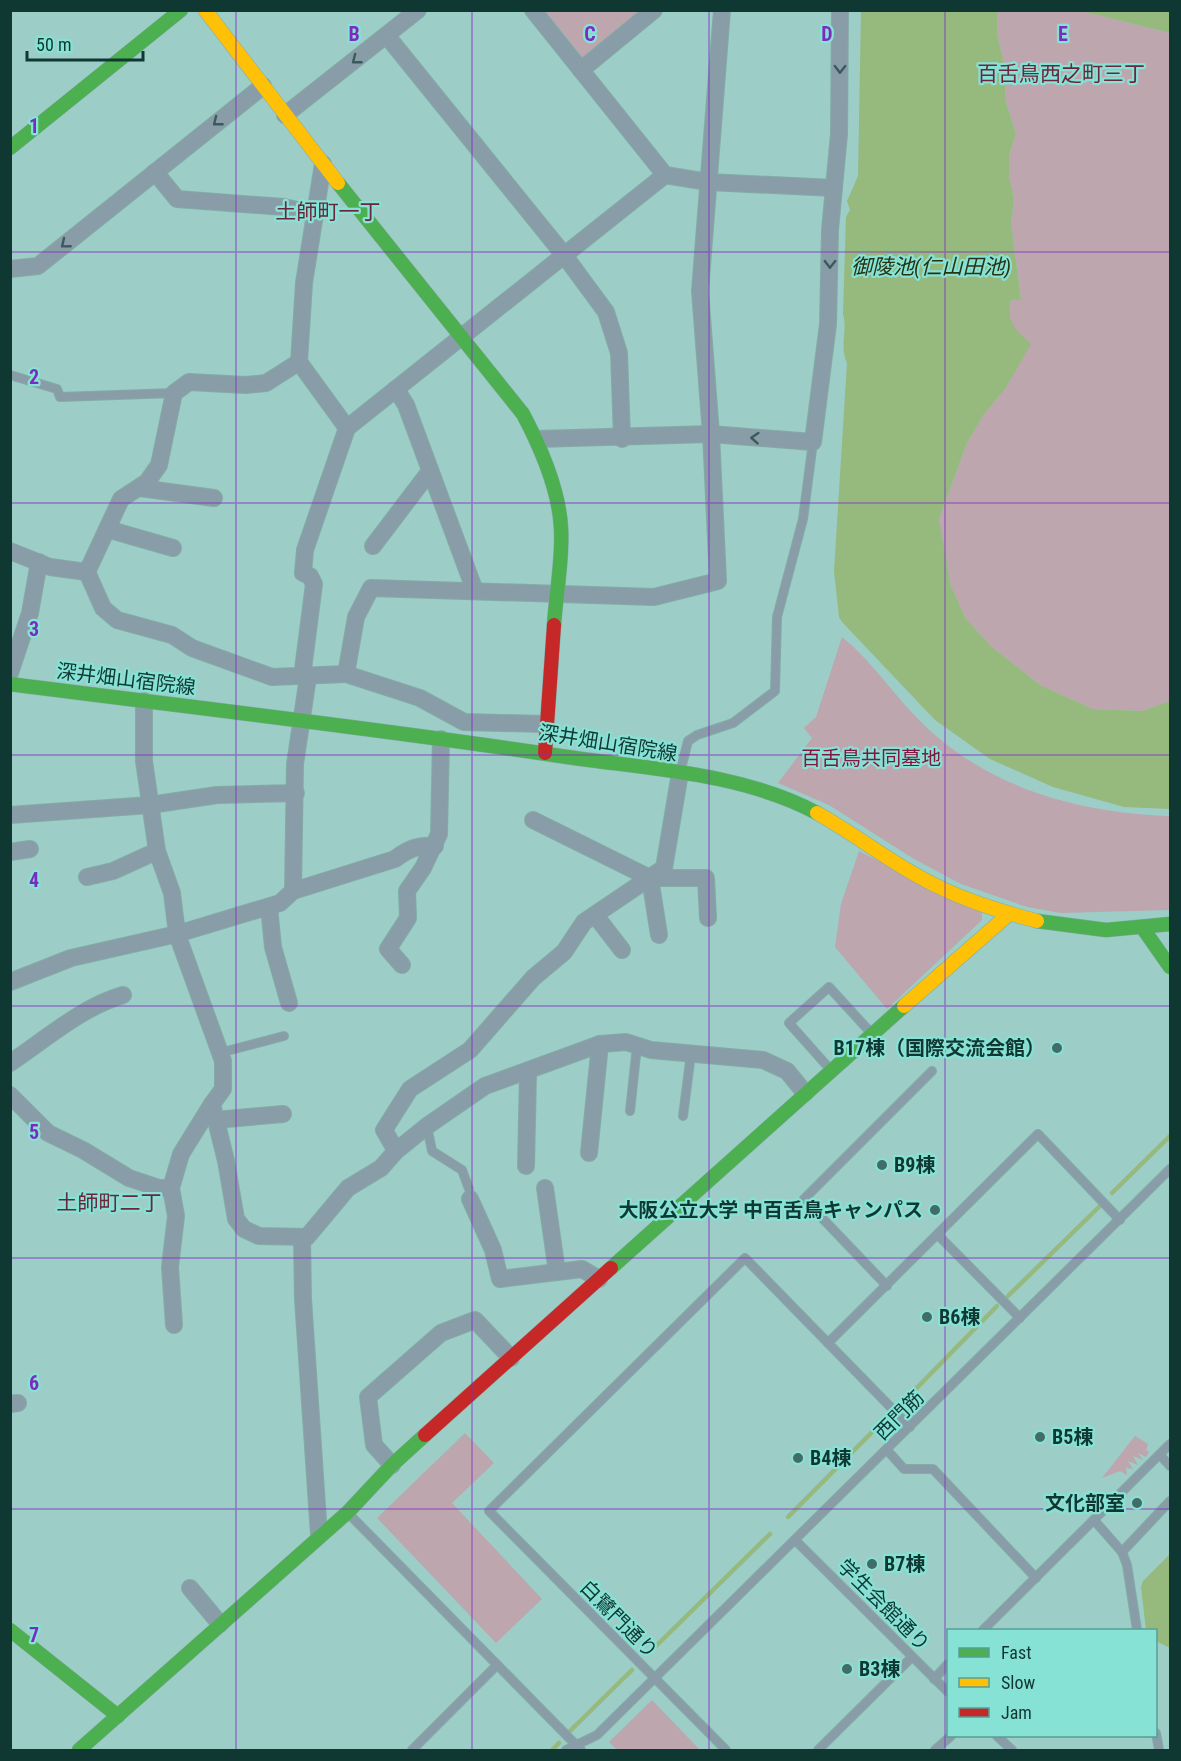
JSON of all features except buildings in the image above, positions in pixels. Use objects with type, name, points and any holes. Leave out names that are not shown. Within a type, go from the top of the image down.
[{"type":"street","points":[[10,148],[181,10]]},
{"type":"street","points":[[205,10],[323,164],[523,414],[537,439],[550,474],[561,528],[558,594],[545,724],[545,753]]},
{"type":"street","points":[[285,115],[418,10]]},
{"type":"street","points":[[534,10],[665,175],[708,182],[834,188]]},
{"type":"street","points":[[581,70],[654,10]]},
{"type":"street","points":[[346,674],[356,618],[371,588],[654,597],[718,580],[711,434],[700,291],[722,10]]},
{"type":"street","points":[[537,439],[622,439],[711,434],[813,442],[828,324],[834,188],[839,134],[840,10]]},
{"type":"street","points":[[387,36],[564,255],[606,312],[619,353],[622,439]]},
{"type":"street","points":[[10,269],[38,266],[263,86]]},
{"type":"street","points":[[323,164],[304,283],[299,362],[347,428]]},
{"type":"street","points":[[155,172],[177,198],[284,207],[314,214]]},
{"type":"street","points":[[293,891],[296,764],[314,584],[310,576],[303,573],[305,550],[347,428],[665,175]]},
{"type":"street","points":[[87,572],[121,499],[140,488],[159,465],[174,393],[189,381],[246,385],[266,383],[299,362]]},
{"type":"street","points":[[396,389],[406,405],[475,591]]},
{"type":"street","points":[[373,546],[430,471]]},
{"type":"street","points":[[140,488],[214,498]]},
{"type":"street","points":[[107,529],[172,548]]},
{"type":"street","points":[[10,551],[50,567],[87,572]]},
{"type":"street","points":[[10,673],[30,613],[39,562]]},
{"type":"street","points":[[87,572],[104,608],[117,620],[172,635],[192,648],[272,677],[346,674],[420,698],[464,722],[545,724]]},
{"type":"street","name":"深井畑山宿院線","points":[[10,684],[545,753],[680,773],[743,786],[783,797],[809,808],[916,876],[1009,914],[1040,923],[1070,927],[1142,927],[1170,924]]},
{"type":"street","points":[[144,701],[144,761],[156,851],[172,893],[177,934],[223,1061],[223,1089],[213,1112],[181,1154],[171,1188],[176,1216],[170,1267],[174,1325]]},
{"type":"street","points":[[402,965],[388,949],[408,918],[407,891],[435,846],[440,818],[441,739]]},
{"type":"street","points":[[396,1151],[384,1130],[410,1089],[470,1050],[533,978],[564,952],[584,922],[664,868],[680,773]]},
{"type":"street","points":[[10,815],[150,805],[217,795],[296,793]]},
{"type":"street","points":[[533,819],[650,878],[706,878],[708,918]]},
{"type":"street","points":[[10,982],[71,958],[177,934],[269,907],[280,903],[293,891],[394,859],[408,849],[419,845],[435,846]]},
{"type":"street","points":[[10,852],[30,849]]},
{"type":"street","points":[[87,878],[113,871],[156,851]]},
{"type":"street","points":[[650,878],[659,935]]},
{"type":"street","points":[[269,907],[273,947],[289,1003]]},
{"type":"street","points":[[79,1750],[319,1535],[348,1512],[392,1465],[599,1278],[1009,914]]},
{"type":"street","points":[[595,915],[622,950]]},
{"type":"street","points":[[1142,927],[1170,967]]},
{"type":"street","points":[[10,1063],[81,1015],[108,999],[123,995]]},
{"type":"street","points":[[213,1112],[226,1161],[236,1219],[244,1229],[258,1236],[307,1238],[348,1188],[381,1168],[396,1151],[427,1126],[485,1086],[600,1044],[626,1042],[637,1046],[691,1054],[771,1062],[787,1071],[805,1093]]},
{"type":"street","points":[[589,1153],[600,1044]]},
{"type":"street","points":[[526,1167],[528,1072]]},
{"type":"street","points":[[11,1096],[48,1132],[129,1178],[159,1188],[171,1188]]},
{"type":"street","points":[[213,1112],[283,1114]]},
{"type":"street","points":[[545,1188],[557,1272]]},
{"type":"street","points":[[470,1194],[493,1250],[500,1279],[582,1269],[599,1278]]},
{"type":"street","points":[[303,1238],[303,1299],[319,1535]]},
{"type":"street","points":[[392,1465],[374,1445],[368,1397],[441,1333],[475,1320],[511,1358]]},
{"type":"street","points":[[190,1588],[220,1624]]},
{"type":"street","points":[[10,1630],[118,1716]]},
{"type":"lane","points":[[10,375],[57,389],[60,397],[174,393]]},
{"type":"lane","points":[[680,773],[688,741],[697,735],[733,723],[775,691],[777,617],[803,519],[813,442]]},
{"type":"lane","points":[[831,1070],[789,1023],[829,987],[872,1034]]},
{"type":"lane","points":[[219,1053],[284,1036]]},
{"type":"lane","points":[[630,1111],[637,1046]]},
{"type":"lane","points":[[683,1116],[691,1054]]},
{"type":"lane","points":[[887,1286],[804,1199],[932,1071]]},
{"type":"lane","points":[[427,1126],[432,1151],[462,1170],[470,1194]]},
{"type":"lane","points":[[910,1427],[828,1343],[1038,1134],[1119,1220]]},
{"type":"lane","name":"西門筋","points":[[566,1750],[578,1748],[597,1735],[1170,1170]]},
{"type":"lane","points":[[938,1235],[1020,1318]]},
{"type":"lane","name":"白鷺門通り","points":[[726,1750],[489,1511],[745,1258],[828,1343]]},
{"type":"lane","points":[[984,1629],[1170,1444]]},
{"type":"lane","points":[[887,1450],[904,1469],[933,1470],[1036,1578]]},
{"type":"lane","points":[[1160,1455],[1170,1466]]},
{"type":"lane","points":[[1122,1552],[1170,1502]]},
{"type":"lane","points":[[348,1512],[578,1748]]},
{"type":"lane","points":[[1094,1520],[1122,1552],[1127,1565],[1137,1629]]},
{"type":"lane","name":"学生会館通り","points":[[796,1540],[947,1691]]},
{"type":"lane","points":[[818,1750],[912,1657]]},
{"type":"lane","points":[[412,1750],[497,1665]]},
{"type":"lane","points":[[934,1679],[947,1665]]},
{"type":"lane","points":[[935,1750],[950,1737]]},
{"type":"lane","points":[[998,1737],[1012,1750]]},
{"type":"green space","points":[[545,11],[646,11],[583,58]]},
{"type":"green space","points":[[997,11],[1081,11],[1170,33],[1170,701],[1142,711],[1093,709],[1040,685],[991,646],[966,619],[951,586],[939,519],[967,443],[984,414],[1005,389],[1016,368],[1015,330],[1008,314],[1011,300],[1021,298],[1011,224],[1014,200],[1009,175],[1009,155],[1016,134],[1006,102],[1004,65],[997,33]]},
{"type":"green space","name":"百舌鳥共同墓地","points":[[842,637],[864,657],[923,724],[977,765],[1007,781],[1070,803],[1103,810],[1170,816],[1170,910],[1061,913],[1027,907],[961,884],[914,859],[829,805],[778,783],[812,738],[804,728],[816,717]]},
{"type":"green space","points":[[859,851],[982,913],[982,920],[887,1009],[835,947],[841,904]]},
{"type":"green space","points":[[465,1433],[494,1463],[452,1503],[542,1599],[496,1643],[377,1518]]},
{"type":"green space","points":[[1135,1436],[1148,1444],[1146,1450],[1149,1452],[1146,1457],[1138,1453],[1143,1460],[1133,1456],[1138,1465],[1128,1461],[1133,1469],[1126,1468],[1127,1475],[1120,1471],[1102,1478]]},
{"type":"green space","points":[[652,1700],[699,1749],[617,1750],[609,1742]]},
{"type":"water","name":"御陵池(仁山田池)","points":[[861,11],[997,11],[997,33],[1004,65],[1006,102],[1016,134],[1009,155],[1009,175],[1014,200],[1011,224],[1021,299],[1011,300],[1010,314],[1013,325],[1031,344],[1005,389],[984,414],[967,443],[939,519],[951,586],[966,619],[991,646],[1040,685],[1093,709],[1142,711],[1170,701],[1170,809],[1124,807],[1053,787],[990,759],[935,720],[839,617],[834,571],[847,363],[844,350],[843,314],[846,217],[850,210],[847,201],[858,176]]},
{"type":"water","points":[[1081,11],[1170,11],[1170,33]]},
{"type":"water","points":[[1170,1554],[1170,1648],[1157,1642],[1157,1629],[1146,1629],[1141,1587],[1143,1581]]},
{"type":"waterway","points":[[1112,1193],[1170,1136]]},
{"type":"waterway","points":[[1008,1296],[1102,1204]]},
{"type":"waterway","points":[[900,1405],[997,1306]]},
{"type":"waterway","points":[[788,1517],[889,1415]]},
{"type":"waterway","points":[[655,1647],[770,1534]]},
{"type":"waterway","points":[[570,1731],[632,1670]]},
{"type":"waterway","points":[[552,1750],[559,1743]]},
{"type":"traffic: fast","points":[[10,148],[181,10]]},
{"type":"traffic: fast","points":[[338,183],[523,414],[530,427],[548,469],[560,513],[561,552],[554,625]]},
{"type":"traffic: fast","points":[[10,684],[359,728],[695,774],[758,789],[817,813]]},
{"type":"traffic: fast","points":[[1037,921],[1106,930],[1170,924]]},
{"type":"traffic: fast","points":[[1142,927],[1170,967]]},
{"type":"traffic: fast","points":[[611,1268],[904,1006]]},
{"type":"traffic: fast","points":[[79,1750],[348,1512],[392,1465],[425,1435]]},
{"type":"traffic: fast","points":[[10,1630],[118,1716]]},
{"type":"traffic: slow","points":[[205,10],[338,183]]},
{"type":"traffic: slow","points":[[817,813],[930,883],[975,902],[1037,921]]},
{"type":"traffic: slow","points":[[904,1006],[1009,914]]},
{"type":"traffic: jam","points":[[545,753],[554,625]]},
{"type":"traffic: jam","points":[[425,1435],[611,1268]]},
{"type":"place","name":"B17棟（国際交流会館）","points":[[1057,1048]]},
{"type":"place","name":"B9棟","points":[[882,1165]]},
{"type":"place","name":"大阪公立大学 中百舌鳥キャンパス","points":[[935,1210]]},
{"type":"place","name":"B6棟","points":[[927,1317]]},
{"type":"place","name":"B5棟","points":[[1040,1437]]},
{"type":"place","name":"B4棟","points":[[798,1458]]},
{"type":"place","name":"文化部室","points":[[1137,1503]]},
{"type":"place","name":"B7棟","points":[[872,1564]]},
{"type":"place","name":"B3棟","points":[[847,1669]]},
{"type":"district","name":"百舌鳥西之町三丁","points":[[1061,74]]},
{"type":"district","name":"土師町一丁","points":[[328,212]]},
{"type":"district","name":"土師町二丁","points":[[109,1203]]}]
